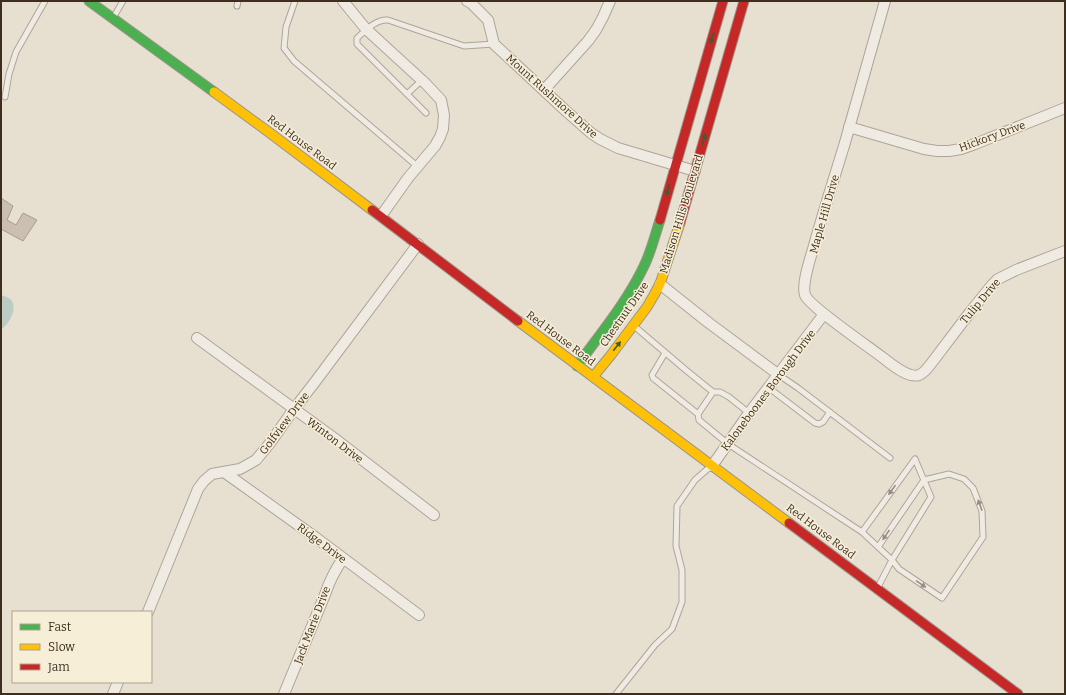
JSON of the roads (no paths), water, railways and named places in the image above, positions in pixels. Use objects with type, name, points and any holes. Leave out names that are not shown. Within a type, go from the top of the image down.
[{"type":"main road","name":"Red House Road","points":[[89,1],[270,133],[577,366],[593,376],[611,391],[1018,694]]},
{"type":"main road","name":"Madison Hills Boulevard","points":[[577,366],[630,291],[651,250],[723,1]]},
{"type":"main road","name":"Madison Hills Boulevard","points":[[660,284],[676,236],[691,169],[744,1]]},
{"type":"main road","name":"Chestnut Drive","points":[[593,376],[634,325],[660,284]]},
{"type":"street","points":[[343,1],[366,29],[422,80],[441,100],[444,115],[443,129],[435,146],[417,166],[381,216]]},
{"type":"street","points":[[467,1],[471,3],[488,20],[494,44]]},
{"type":"street","points":[[544,90],[588,41],[596,30],[610,1]]},
{"type":"street","name":"Maple Hill Drive","points":[[885,1],[812,252],[804,288],[805,296],[824,314],[893,365],[909,375],[914,376]]},
{"type":"street","name":"Mount Rushmore Drive","points":[[494,44],[583,126],[600,139],[618,148],[691,169]]},
{"type":"street","name":"Hickory Drive","points":[[849,127],[924,149],[949,151],[975,144],[1065,108]]},
{"type":"street","name":"Golfview Drive","points":[[148,611],[198,489],[212,474],[240,469],[256,460],[418,244]]},
{"type":"street","name":"Tulip Drive","points":[[914,376],[924,372],[970,311],[998,279],[1016,270],[1065,251]]},
{"type":"street","name":"Madison Hills Boulevard","points":[[660,284],[709,323],[779,375]]},
{"type":"street","name":"Kaloneboones Borough Drive","points":[[712,466],[824,314]]},
{"type":"street","name":"Winton Drive","points":[[197,338],[334,438],[434,515]]},
{"type":"street","name":"Ridge Drive","points":[[224,472],[315,536],[418,615]]},
{"type":"street","name":"Jack Marie Drive","points":[[284,694],[332,575],[343,558]]},
{"type":"street","points":[[113,694],[118,683]]},
{"type":"lane","points":[[5,97],[9,74],[16,52],[45,1]]},
{"type":"lane","points":[[113,19],[123,1]]},
{"type":"lane","points":[[295,1],[286,27],[284,48],[294,61],[417,166]]},
{"type":"lane","points":[[426,113],[357,44],[357,38],[366,29],[381,20],[388,20],[464,46],[494,44]]},
{"type":"lane","points":[[407,94],[422,80]]},
{"type":"lane","points":[[634,325],[713,392],[720,392],[729,397],[750,413]]},
{"type":"lane","points":[[665,352],[652,375],[653,378],[698,414],[699,420],[728,444],[862,532],[878,547],[892,560],[899,569],[942,598],[983,537],[982,511],[973,488],[964,479],[949,474],[924,480],[878,547]]},
{"type":"lane","points":[[779,375],[890,458]]},
{"type":"lane","points":[[768,388],[815,423],[819,424],[823,422],[830,412]]},
{"type":"lane","points":[[698,414],[713,392]]},
{"type":"lane","points":[[862,532],[915,459],[931,497],[892,560],[877,588]]},
{"type":"lane","points":[[616,694],[654,645],[672,629],[682,602],[682,570],[676,546],[677,506],[695,480],[712,466]]}]
